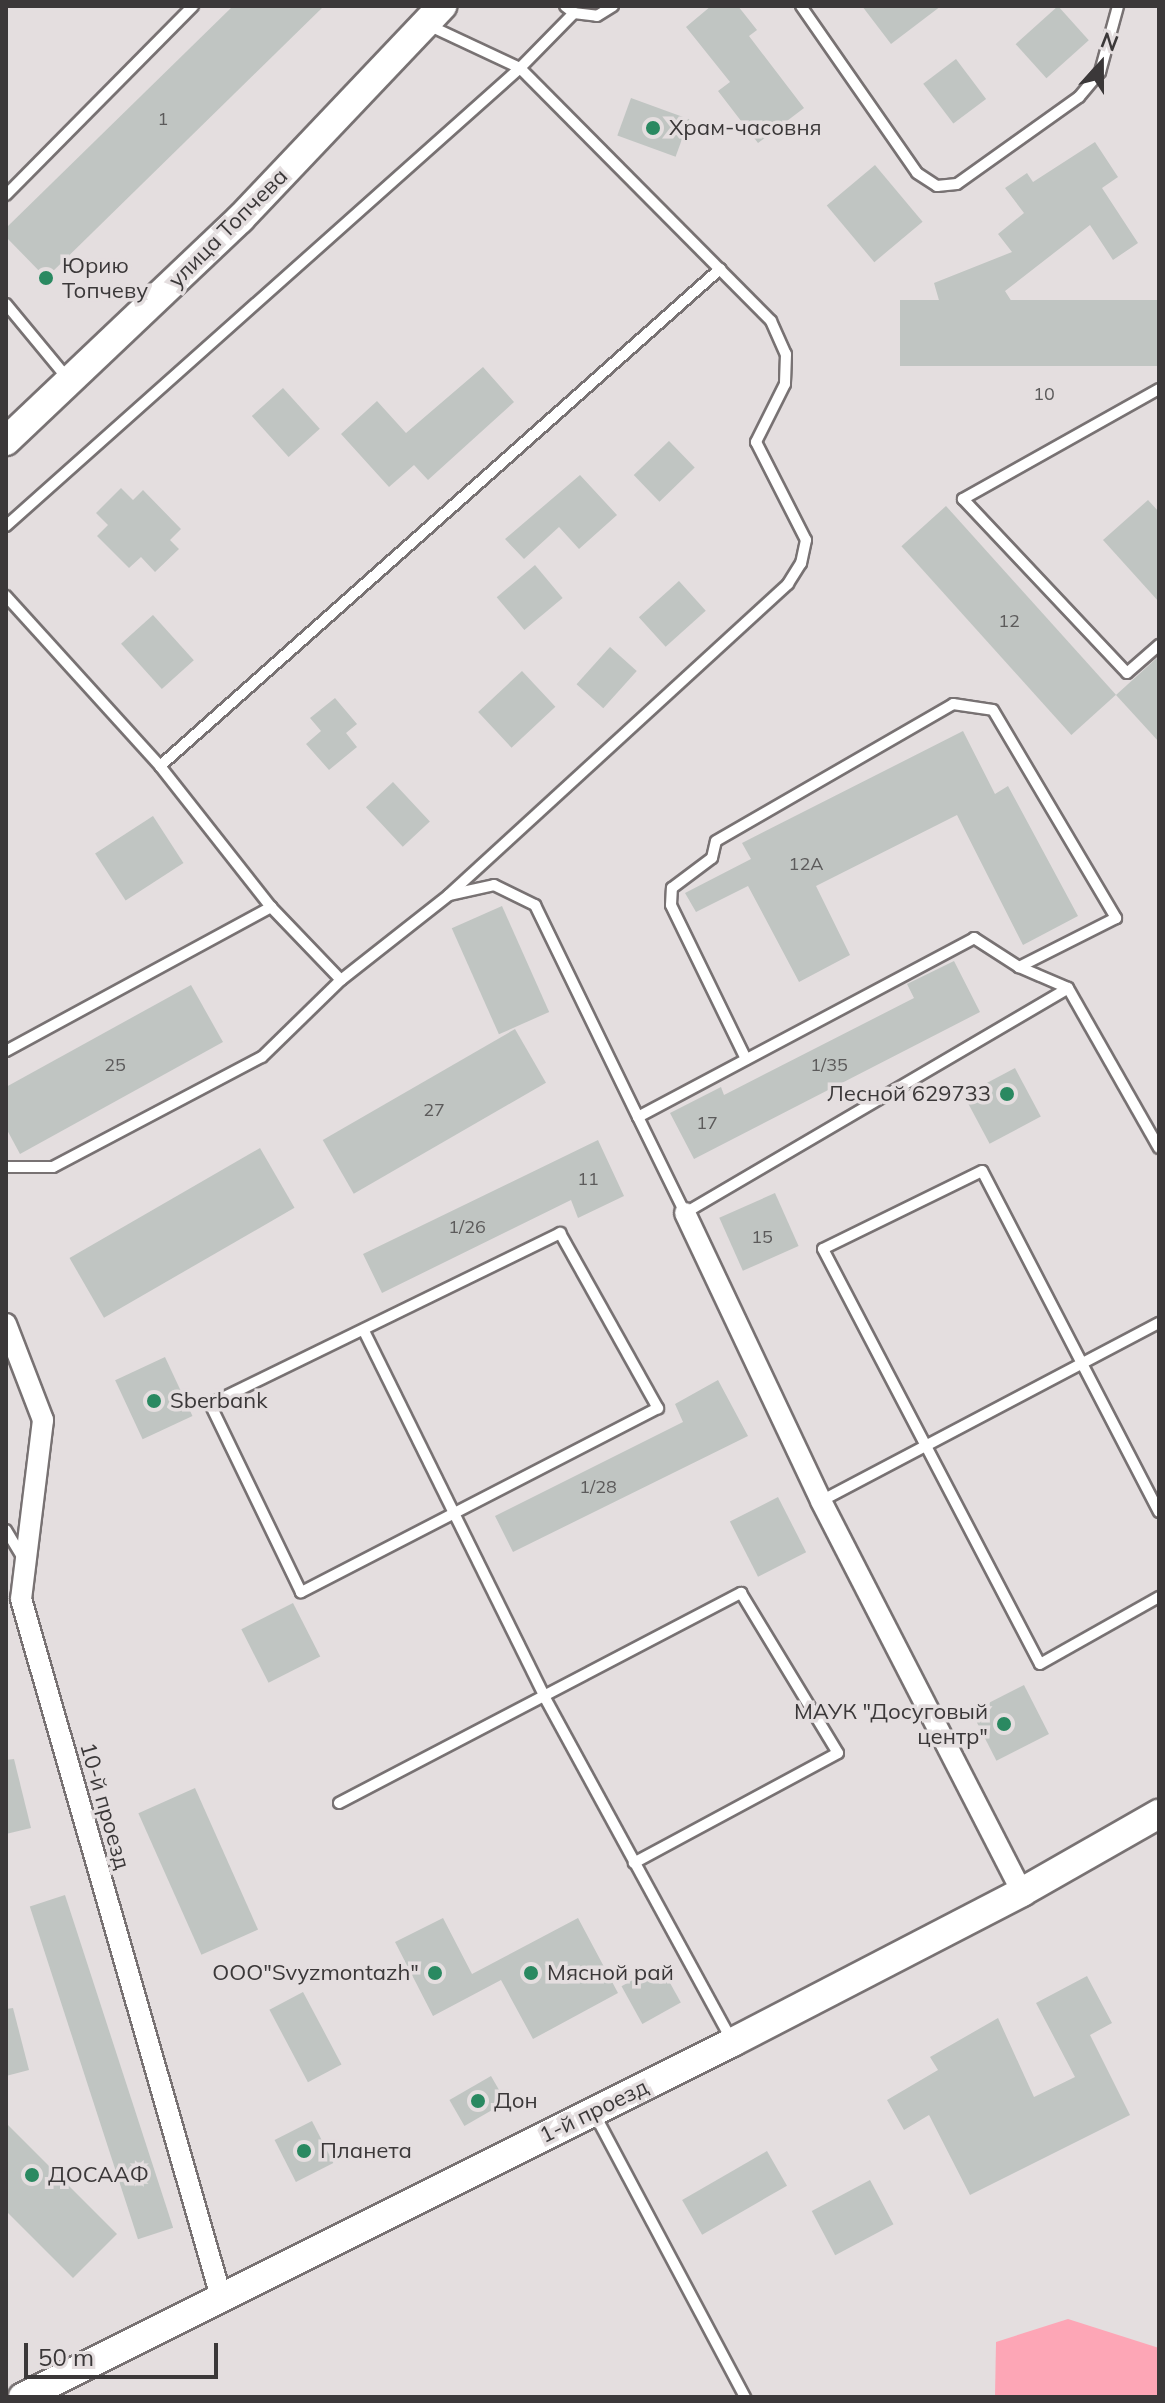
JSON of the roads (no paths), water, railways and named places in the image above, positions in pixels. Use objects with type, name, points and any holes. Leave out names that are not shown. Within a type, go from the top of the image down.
[{"type":"street","name":"улица Топчева","points":[[6,441],[240,219],[434,15]]},
{"type":"street","points":[[685,1213],[821,1501],[1022,1892]]},
{"type":"street","name":"10-й проезд","points":[[6,1324],[43,1420],[21,1599],[221,2297]]},
{"type":"street","name":"1-й проезд","points":[[23,2397],[733,2042],[1022,1892],[1159,1814]]},
{"type":"lane","points":[[6,195],[193,6]]},
{"type":"lane","points":[[6,526],[520,68],[569,10],[597,16],[613,6]]},
{"type":"lane","points":[[801,6],[917,173],[937,186],[957,184],[1079,97],[1104,62],[1118,6]]},
{"type":"lane","points":[[6,1167],[53,1167],[262,1057],[341,980],[449,895],[788,584],[801,563],[806,540],[756,442],[785,384],[786,354],[771,321],[520,68],[434,15]]},
{"type":"lane","points":[[160,766],[720,269]]},
{"type":"lane","points":[[6,304],[70,380]]},
{"type":"lane","points":[[1159,389],[963,499],[1127,673],[1159,645]]},
{"type":"lane","points":[[6,596],[160,766],[271,907],[341,980]]},
{"type":"lane","points":[[746,1059],[671,905],[672,888],[712,858],[716,841],[953,704],[993,710],[1116,918],[1019,967]]},
{"type":"lane","points":[[449,895],[494,885],[535,905],[685,1213],[1068,988]]},
{"type":"lane","points":[[6,1051],[271,907]]},
{"type":"lane","points":[[638,1117],[974,938],[1019,967],[1068,988],[1157,1140]]},
{"type":"lane","points":[[1159,1512],[982,1171],[823,1249],[1040,1664],[1159,1597]]},
{"type":"lane","points":[[560,1233],[658,1408],[456,1516],[301,1592],[210,1404],[364,1331],[560,1233]]},
{"type":"lane","points":[[821,1501],[1159,1323]]},
{"type":"lane","points":[[364,1331],[544,1696],[733,2042]]},
{"type":"lane","points":[[6,1530],[26,1563]]},
{"type":"lane","points":[[339,1803],[741,1593],[838,1753],[634,1863]]},
{"type":"lane","points":[[593,2111],[745,2397]]},
{"type":"place","name":"Храм-часовня","points":[[653,128]]},
{"type":"place","name":"Юрию Топчеву","points":[[46,278]]},
{"type":"place","name":"Лесной 629733","points":[[1007,1094]]},
{"type":"place","name":"Sberbank","points":[[154,1401]]},
{"type":"place","name":"МАУК \"Досуговый центр\"","points":[[1004,1724]]},
{"type":"place","name":"ООО\"Svyzmontazh\"","points":[[435,1973]]},
{"type":"place","name":"Мясной рай","points":[[531,1973]]},
{"type":"place","name":"Дон","points":[[478,2101]]},
{"type":"place","name":"Планета","points":[[304,2151]]},
{"type":"place","name":"ДОСААФ","points":[[32,2175]]}]
